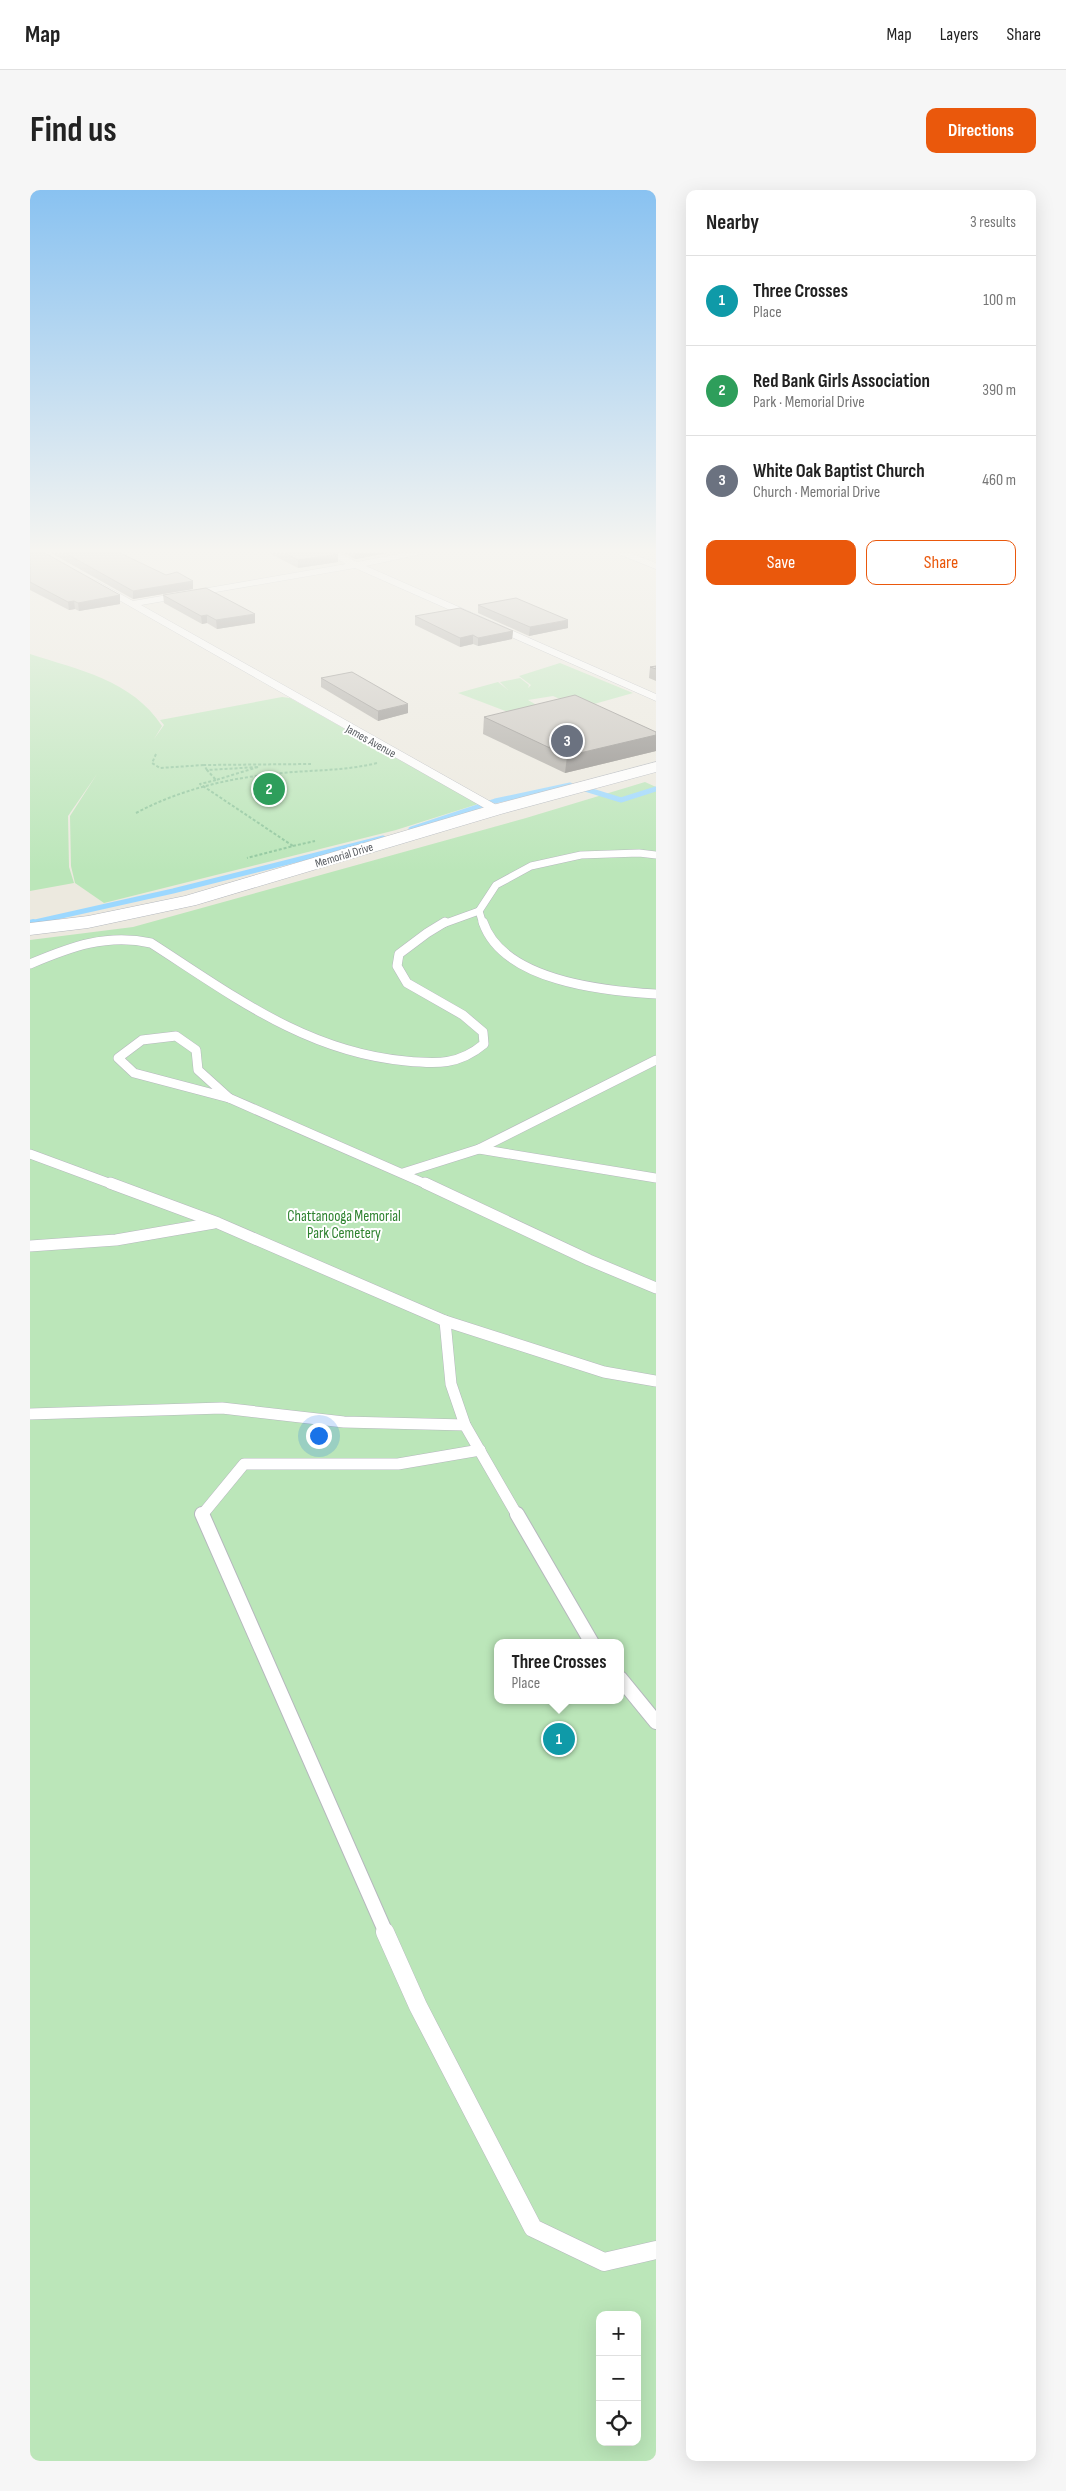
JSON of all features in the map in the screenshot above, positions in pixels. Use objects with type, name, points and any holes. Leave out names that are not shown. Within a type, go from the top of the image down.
[{"type":"street","name":"James Avenue","points":[[228,659],[495,810]]},
{"type":"street","points":[[568,659],[656,698]]},
{"type":"street","name":"Memorial Drive","points":[[30,929],[88,922],[189,901],[495,810],[656,767]]},
{"type":"lane","points":[[30,964],[54,952],[92,940],[133,938],[151,943],[254,1010],[304,1036],[343,1049],[383,1059],[440,1064],[471,1055],[484,1044],[483,1032],[463,1015],[407,983],[397,966],[399,954],[418,937],[441,922],[457,915],[479,911],[496,885],[531,866],[581,855],[639,852],[656,855]]},
{"type":"lane","points":[[479,911],[486,934],[511,958],[545,974],[608,991],[656,994]]},
{"type":"lane","points":[[229,1098],[198,1070],[196,1050],[176,1036],[142,1040],[118,1058],[134,1073],[229,1098],[403,1173],[589,1260],[656,1288]]},
{"type":"lane","points":[[403,1173],[479,1150],[656,1060]]},
{"type":"lane","points":[[479,1150],[656,1178]]},
{"type":"lane","points":[[30,1154],[218,1223],[445,1321],[604,1372],[656,1381]]},
{"type":"lane","points":[[30,1246],[116,1240],[187,1226],[218,1223]]},
{"type":"lane","points":[[445,1321],[451,1384],[465,1425],[590,1639]]},
{"type":"lane","points":[[30,1414],[222,1408],[344,1422],[465,1425]]},
{"type":"lane","points":[[480,1450],[398,1464],[244,1464],[202,1514],[418,2006],[533,2228],[604,2262],[656,2250]]},
{"type":"lane","points":[[624,1683],[656,1722]]},
{"type":"path","points":[[156,754],[152,763],[160,768],[204,765],[311,764]]},
{"type":"path","points":[[136,814],[152,804],[205,787],[258,775],[354,769],[378,763]]},
{"type":"path","points":[[204,765],[216,780]]},
{"type":"path","points":[[207,770],[258,768],[200,784],[293,846],[247,858]]},
{"type":"green space","points":[[30,659],[45,659],[85,672],[120,687],[150,710],[162,726],[154,739],[164,725],[160,720],[282,697],[290,698],[478,804],[396,830],[104,903],[75,883],[71,866],[70,816],[97,774],[68,816],[69,867],[74,883],[30,891]]},
{"type":"green space","points":[[560,663],[633,693],[580,708],[553,696],[528,700],[540,707],[513,714],[458,693],[498,682],[508,690],[500,682],[520,678],[529,685],[528,688],[531,685],[519,676]]},
{"type":"green space","name":"Chattanooga Memorial Park Cemetery","points":[[645,782],[656,787],[656,2461],[30,2461],[30,940],[133,927],[526,818]]},
{"type":"building","points":[[352,672],[408,704],[378,711],[321,678]]},
{"type":"building","points":[[575,695],[656,732],[656,735],[567,756],[484,717]]},
{"type":"waterway","points":[[411,829],[495,801],[570,785]]},
{"type":"waterway","points":[[582,788],[621,800],[656,789]]},
{"type":"waterway","points":[[33,922],[30,923],[173,891],[383,838]]},
{"type":"place","name":"White Oak Baptist Church","points":[[567,741]]},
{"type":"place","name":"Red Bank Girls Association","points":[[269,789]]},
{"type":"place","name":"Three Crosses","points":[[559,1739]]}]
